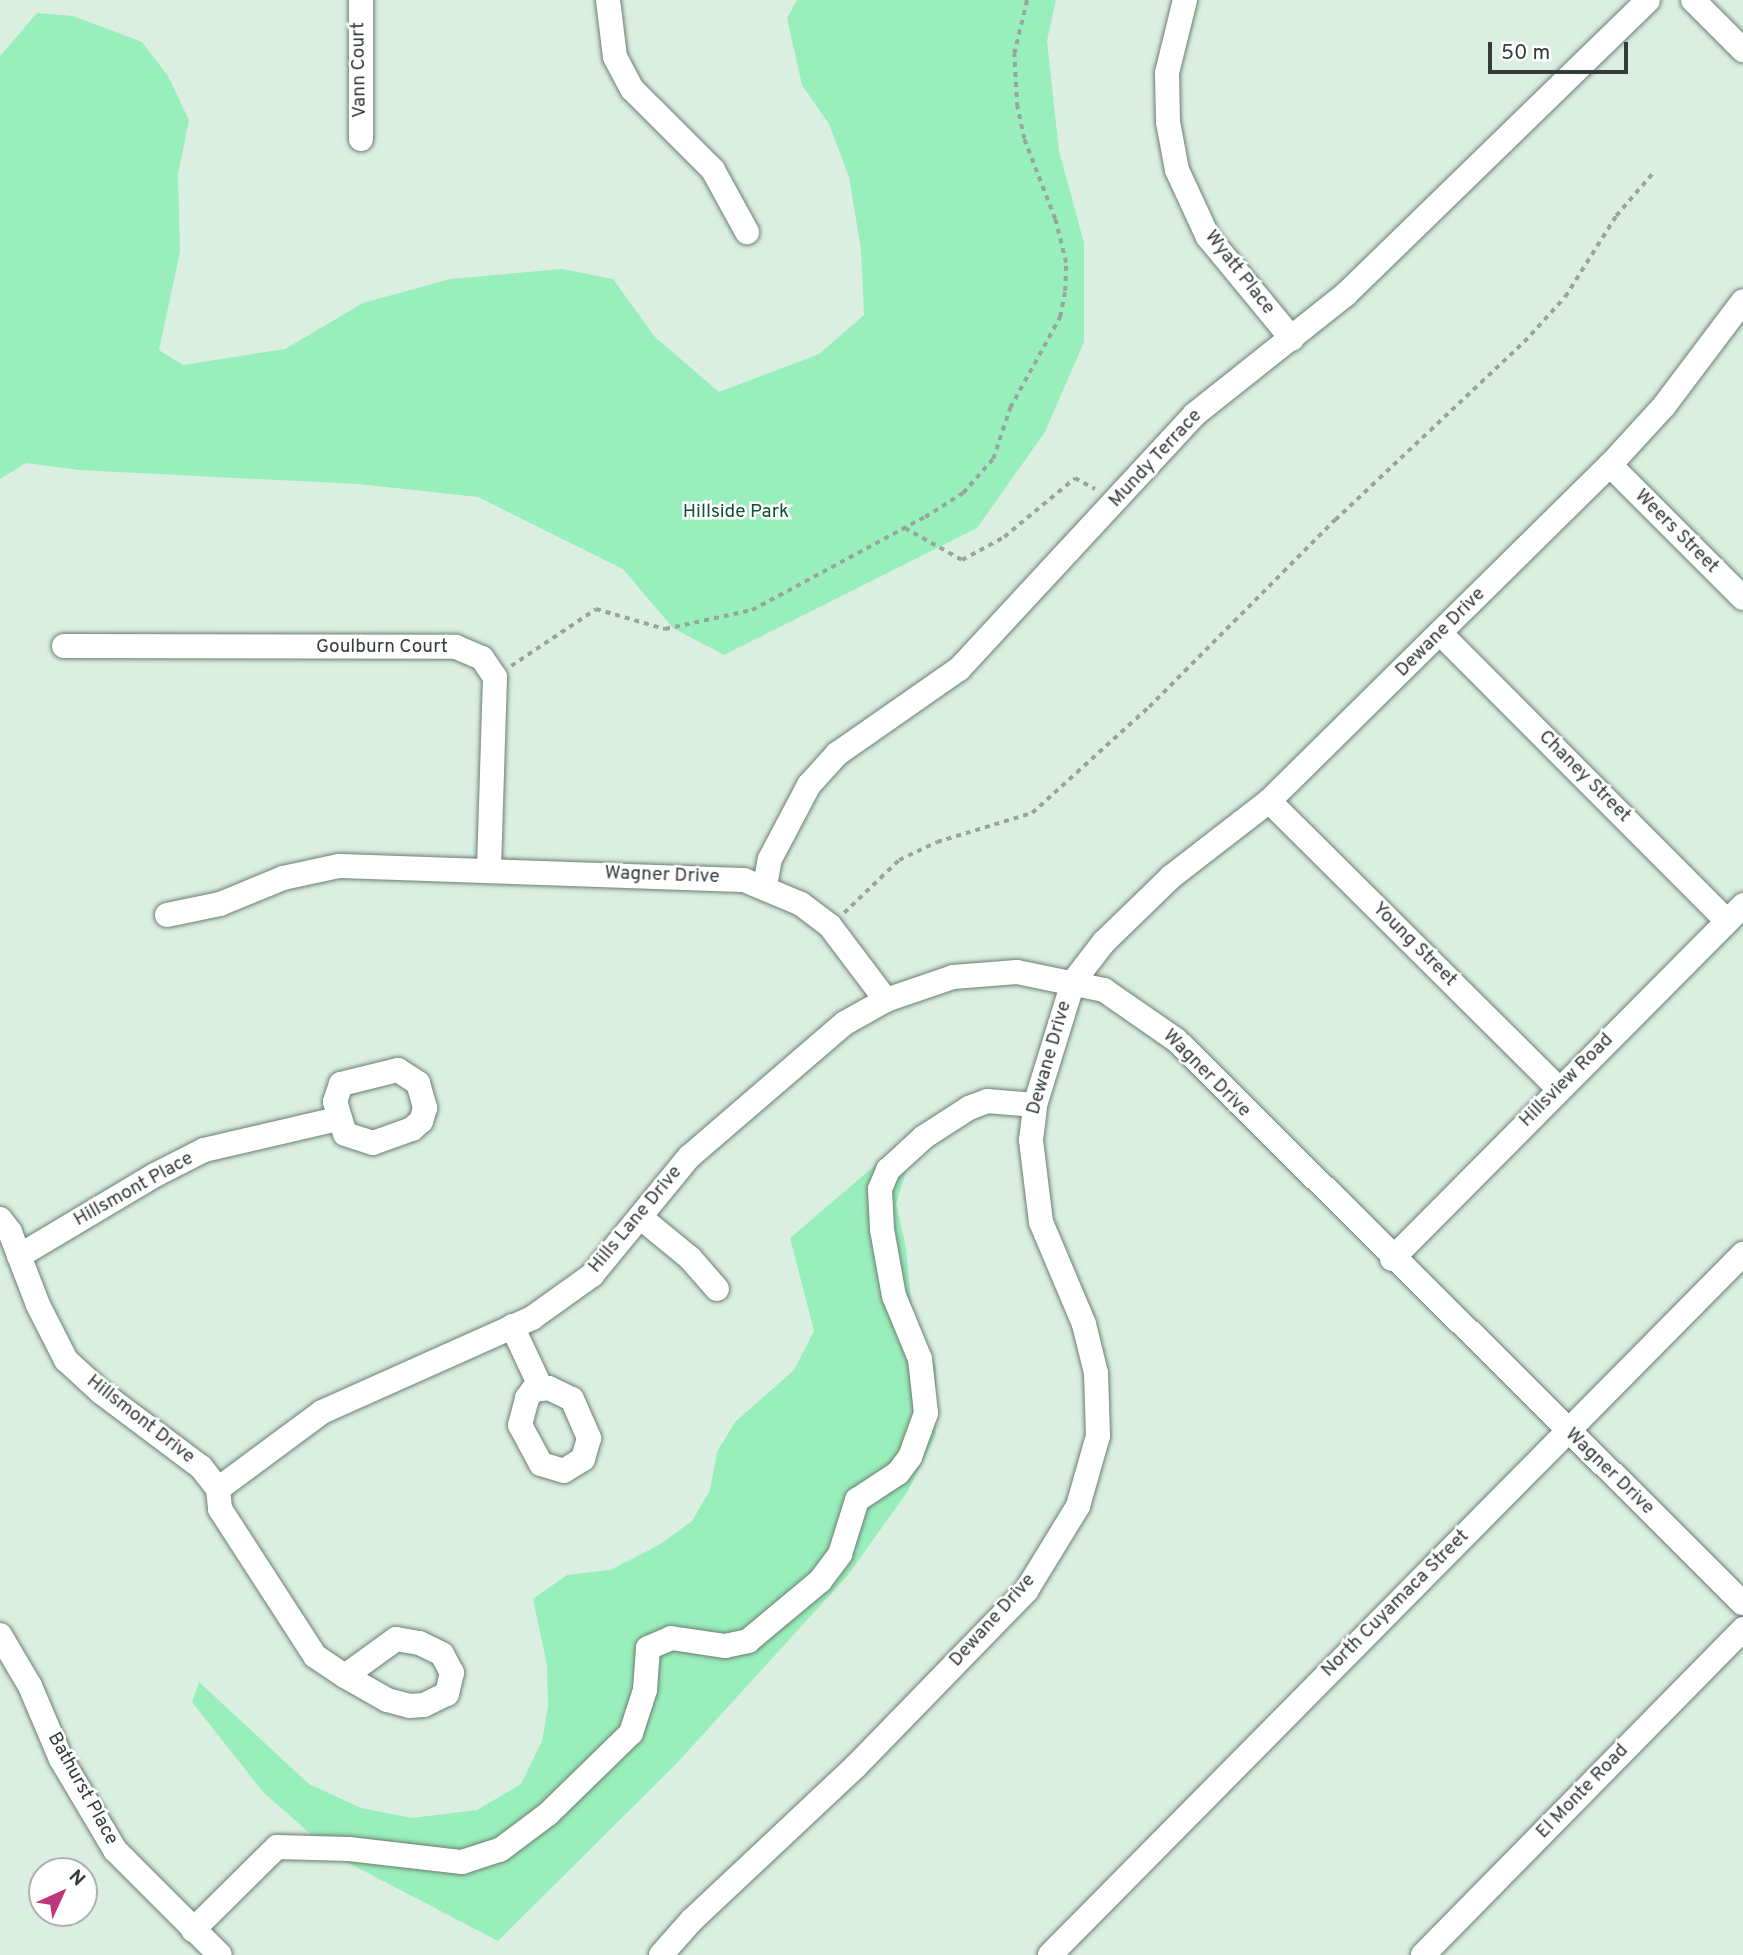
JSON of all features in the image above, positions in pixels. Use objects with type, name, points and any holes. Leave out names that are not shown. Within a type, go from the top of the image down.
[{"type":"street","name":"Vann Court","points":[[361,0],[361,139]]},
{"type":"street","points":[[608,0],[615,57],[632,89],[713,170],[747,232]]},
{"type":"street","name":"Wyatt Place","points":[[1185,0],[1167,73],[1168,122],[1177,170],[1208,237],[1292,339]]},
{"type":"street","name":"Mundy Terrace","points":[[765,886],[770,859],[809,785],[837,754],[959,669],[1194,415],[1346,294],[1648,0]]},
{"type":"street","points":[[1693,0],[1743,50]]},
{"type":"street","name":"Dewane Drive","points":[[661,1955],[692,1920],[856,1766],[1026,1591],[1078,1506],[1096,1450],[1098,1390],[1089,1340],[1038,1211],[1031,1152],[1035,1105],[1073,982],[1104,942],[1171,877],[1269,801],[1610,465],[1664,406],[1743,301]]},
{"type":"street","name":"Weers Street","points":[[1610,465],[1743,598]]},
{"type":"street","name":"Chaney Street","points":[[1441,634],[1735,913]]},
{"type":"street","name":"Goulburn Court","points":[[64,646],[456,648],[482,658],[495,677]]},
{"type":"street","points":[[489,871],[495,677]]},
{"type":"street","name":"Young Street","points":[[1269,801],[1559,1089]]},
{"type":"street","name":"Wagner Drive","points":[[167,915],[220,904],[283,878],[339,866],[744,880],[765,886],[801,904],[830,926],[886,1000],[977,973],[1017,972],[1104,990],[1177,1040],[1392,1259],[1743,1603]]},
{"type":"street","name":"Hillsview Road","points":[[1392,1259],[1735,913]]},
{"type":"street","name":"Hills Lane Drive","points":[[218,1489],[322,1412],[532,1318],[592,1275],[688,1157],[749,1102],[845,1023],[886,1000]]},
{"type":"street","points":[[193,1930],[277,1847],[349,1849],[462,1862],[500,1850],[548,1814],[631,1732],[645,1690],[648,1648],[671,1638],[725,1646],[748,1641],[820,1581],[840,1554],[857,1500],[865,1491],[888,1481],[910,1457],[926,1413],[923,1368],[894,1296],[882,1229],[880,1189],[888,1170],[924,1138],[969,1108],[987,1101],[1035,1105]]},
{"type":"street","name":"Hillsmont Place","points":[[19,1256],[155,1175],[204,1150],[337,1119]]},
{"type":"street","points":[[639,1217],[690,1258],[718,1289]]},
{"type":"street","name":"Hillsmont Drive","points":[[0,1219],[66,1360],[102,1393],[201,1467],[218,1489],[220,1509],[300,1637],[315,1656],[345,1676]]},
{"type":"street","name":"North Cuyamaca Street","points":[[1050,1955],[1743,1254]]},
{"type":"street","points":[[512,1326],[541,1388]]},
{"type":"street","name":"El Monte Road","points":[[1423,1955],[1743,1629]]},
{"type":"street","name":"Bathurst Place","points":[[0,1635],[30,1686],[61,1759],[115,1850],[219,1955]]},
{"type":"path","points":[[495,677],[596,609],[664,629],[752,610],[905,528],[963,493],[992,459],[1010,408],[1060,317],[1066,263],[1017,107],[1014,54],[1027,0]]},
{"type":"path","points":[[830,926],[899,860],[937,842],[1032,813],[1149,707],[1335,520],[1524,342],[1565,297],[1616,216],[1653,173]]},
{"type":"path","points":[[905,528],[962,560],[1004,537],[1075,478],[1116,500]]},
{"type":"green space","name":"Hillside Park","points":[[797,0],[1056,0],[1047,41],[1059,151],[1084,243],[1084,342],[1045,432],[977,528],[724,655],[673,628],[623,569],[478,497],[358,484],[79,470],[26,463],[0,479],[0,56],[37,13],[73,16],[142,42],[168,76],[189,120],[178,174],[180,252],[159,350],[183,365],[285,349],[363,303],[450,279],[562,269],[613,279],[655,337],[719,392],[819,354],[864,315],[861,250],[849,177],[829,124],[802,85],[787,18]]},
{"type":"green space","points":[[894,1149],[907,1168],[896,1204],[906,1248],[912,1311],[936,1367],[936,1434],[908,1491],[848,1575],[677,1763],[498,1941],[337,1857],[263,1792],[192,1702],[199,1682],[309,1784],[361,1808],[412,1818],[477,1810],[521,1784],[542,1741],[548,1706],[547,1665],[533,1599],[567,1575],[610,1570],[659,1545],[692,1521],[710,1490],[717,1452],[735,1422],[794,1370],[814,1331],[790,1238]]}]
